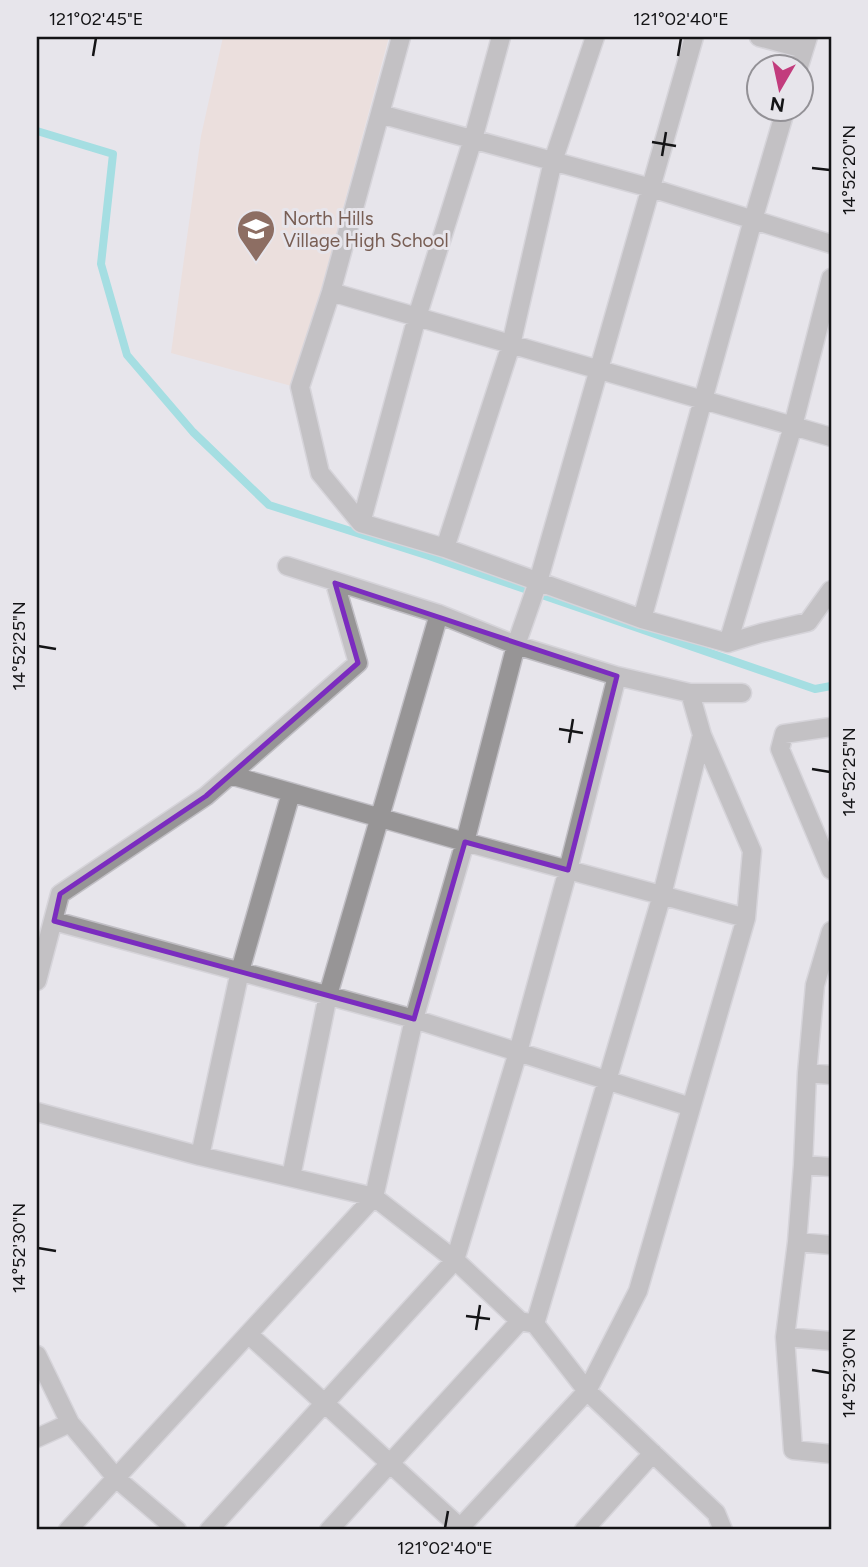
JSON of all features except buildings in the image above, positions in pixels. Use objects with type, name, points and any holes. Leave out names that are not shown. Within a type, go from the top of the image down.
[{"type":"street","points":[[401,37],[331,292],[300,387],[320,473],[360,523],[445,548],[537,586],[728,643],[808,622],[831,590]]},
{"type":"street","points":[[360,523],[417,317],[473,139],[501,37]]},
{"type":"street","points":[[445,548],[511,345],[553,161],[595,37]]},
{"type":"street","points":[[68,1530],[374,1198],[414,1019],[465,842],[518,640],[537,586],[694,37]]},
{"type":"street","points":[[759,37],[804,51]]},
{"type":"street","points":[[380,114],[651,187],[831,244]]},
{"type":"street","points":[[642,619],[782,122]]},
{"type":"street","points":[[728,643],[793,426],[831,278]]},
{"type":"street","points":[[331,292],[831,437]]},
{"type":"street","points":[[287,566],[518,640],[617,676],[690,692],[743,693]]},
{"type":"street","points":[[37,981],[60,894],[206,796],[358,663],[335,583]]},
{"type":"street","points":[[291,1177],[328,995],[439,614]]},
{"type":"street","points":[[209,1530],[455,1260],[518,1052],[617,676]]},
{"type":"street","points":[[248,1334],[461,1529],[587,1391],[638,1291],[746,918],[752,851],[702,736],[690,692]]},
{"type":"street","points":[[831,727],[784,734],[780,749],[831,870]]},
{"type":"street","points":[[329,1530],[389,1464],[527,1323],[607,1080],[662,895],[702,736]]},
{"type":"street","points":[[230,775],[746,918]]},
{"type":"street","points":[[200,1156],[240,971],[291,793]]},
{"type":"street","points":[[54,921],[414,1019],[691,1107]]},
{"type":"street","points":[[831,931],[807,1073],[797,1242],[785,1337],[793,1450],[831,1454]]},
{"type":"street","points":[[807,1073],[831,1075]]},
{"type":"street","points":[[37,1112],[200,1156],[374,1198],[455,1260],[527,1323],[587,1391],[716,1513],[723,1530]]},
{"type":"street","points":[[803,1165],[831,1167]]},
{"type":"street","points":[[797,1242],[831,1245]]},
{"type":"street","points":[[785,1337],[831,1341]]},
{"type":"street","points":[[37,1355],[70,1423],[117,1479],[177,1530]]},
{"type":"street","points":[[37,1438],[70,1423]]},
{"type":"street","points":[[584,1530],[653,1454]]},
{"type":"highlighted area","points":[[335,583],[617,676],[568,870],[465,842],[414,1019],[54,921],[60,894],[206,796],[358,663]]},
{"type":"shaded area","name":"North Hills Village High School","points":[[223,37],[389,37],[295,387],[171,353],[201,136]]},
{"type":"waterway","points":[[37,131],[113,154],[101,264],[127,355],[193,432],[269,505],[429,556],[815,689],[831,686]]},
{"type":"place","name":"North Hills Village High School","points":[[256,263]]}]
